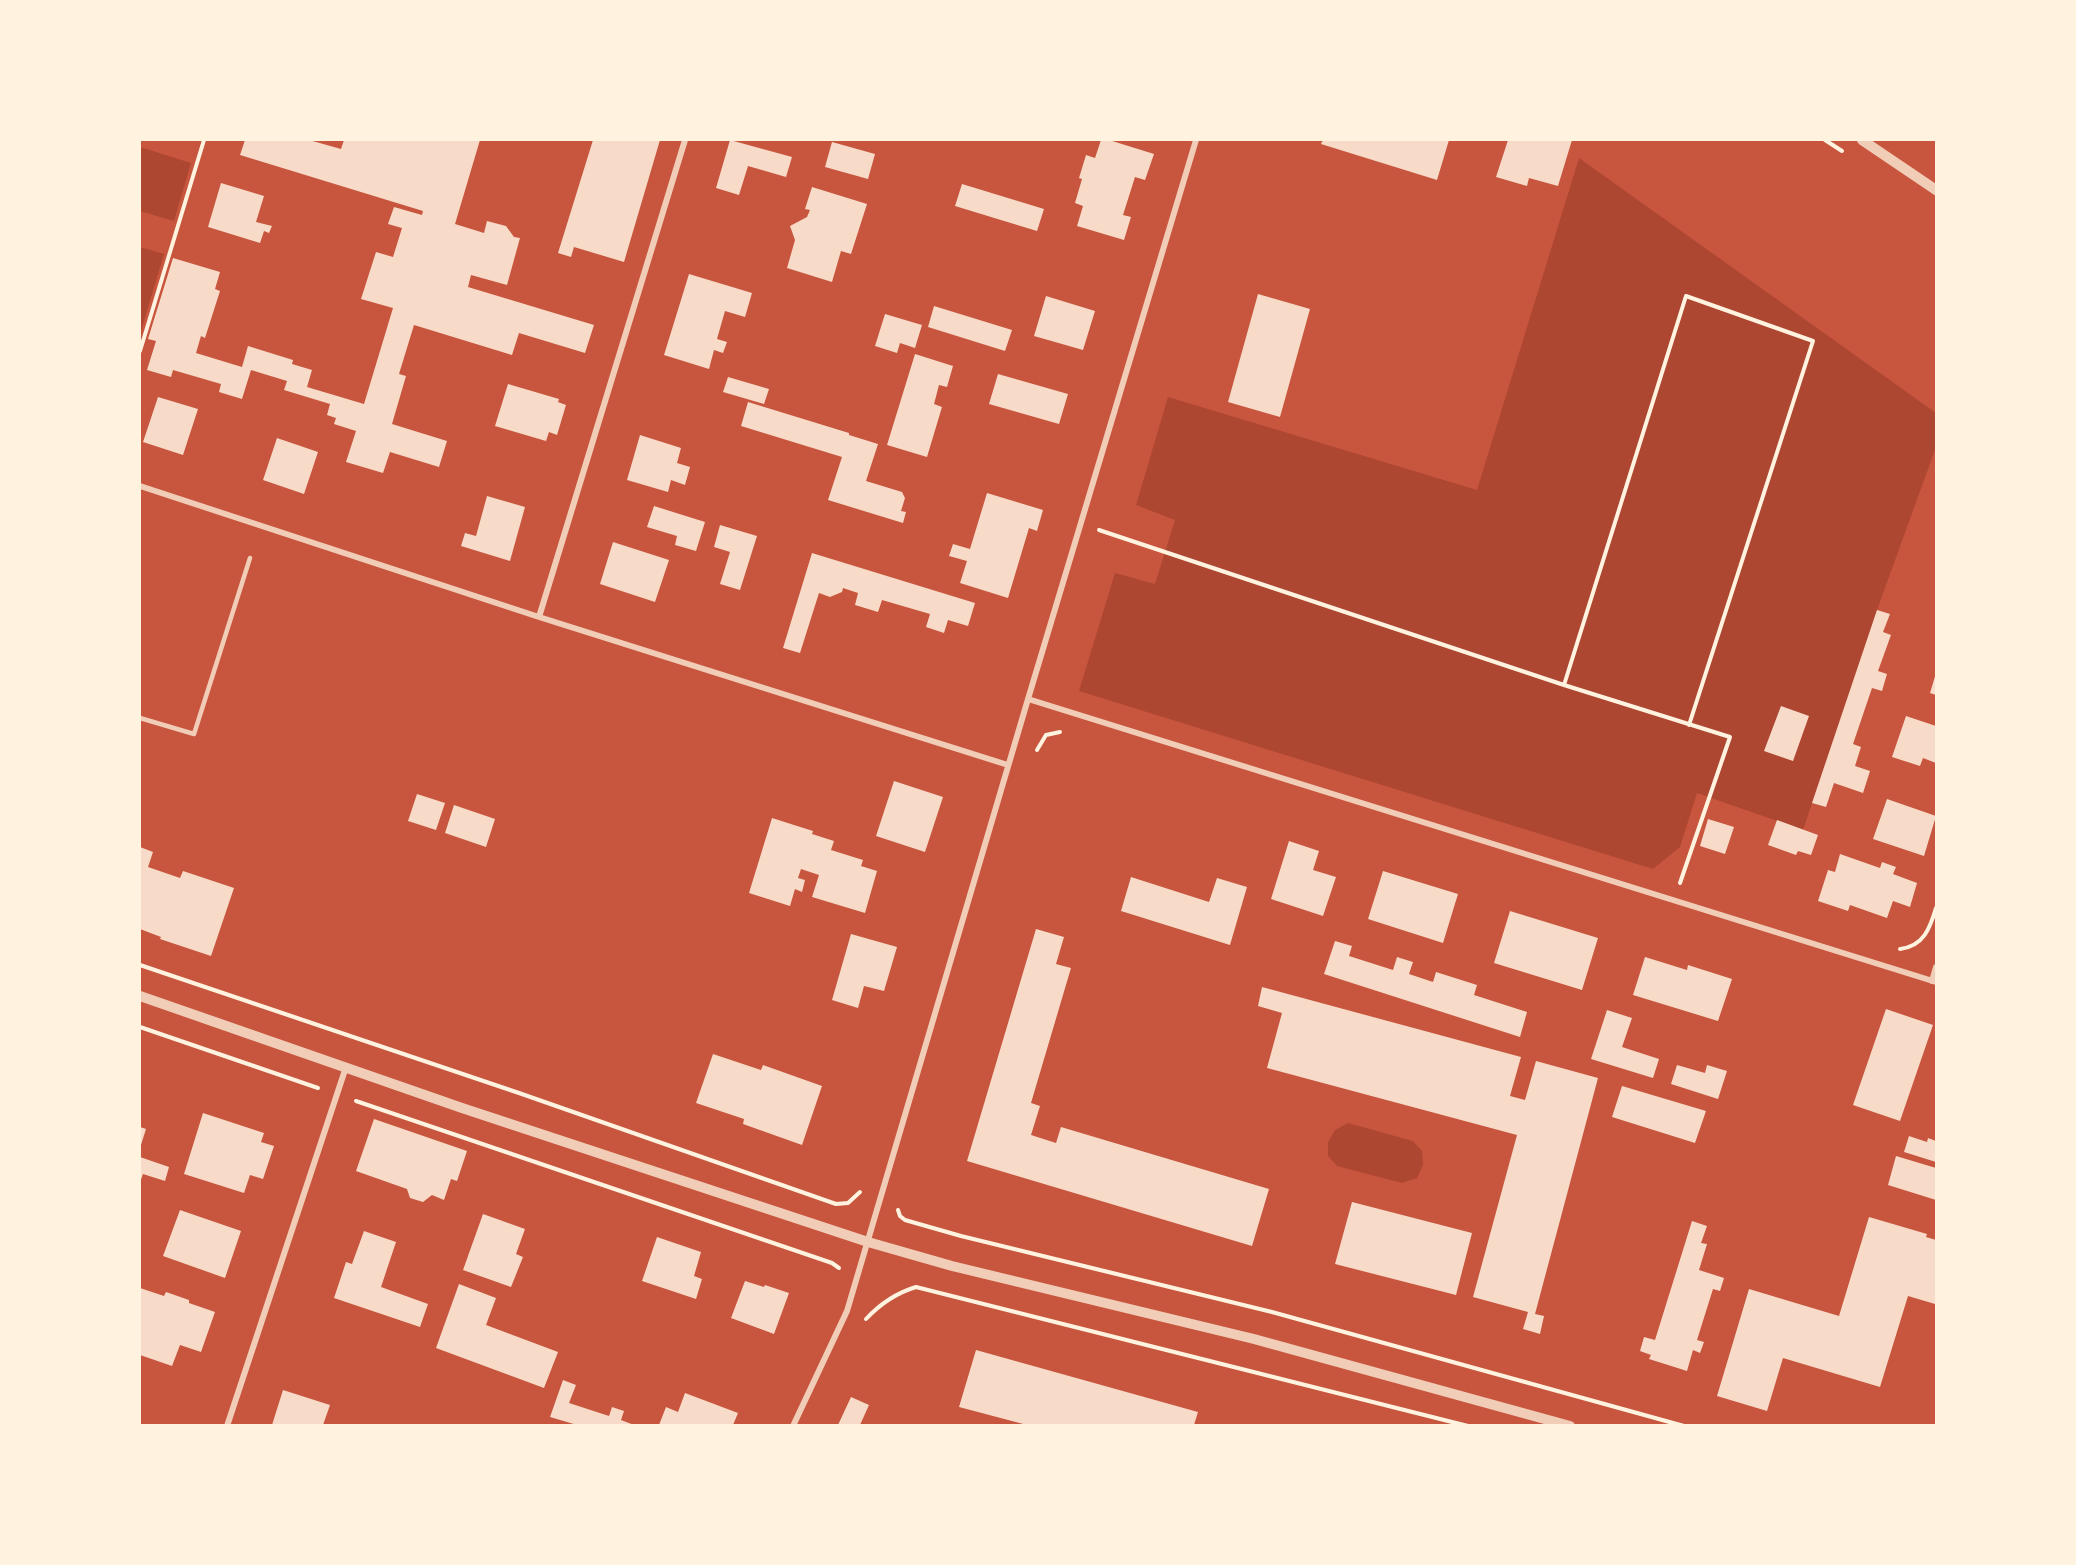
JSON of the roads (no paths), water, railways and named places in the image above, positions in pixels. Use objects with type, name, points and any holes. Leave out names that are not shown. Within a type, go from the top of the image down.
[{"type":"street","points":[[539,617],[685,140]]},
{"type":"street","points":[[793,1425],[848,1311],[1008,765],[1196,140]]},
{"type":"street","points":[[1862,140],[1936,190]]},
{"type":"street","points":[[140,486],[539,617],[1008,765]]},
{"type":"street","points":[[1028,699],[1934,981],[1936,967]]},
{"type":"street","points":[[140,996],[462,1108],[868,1242],[952,1266],[1254,1339],[1570,1425]]},
{"type":"street","points":[[227,1425],[346,1067]]},
{"type":"lane","points":[[140,718],[194,734],[250,558]]}]
